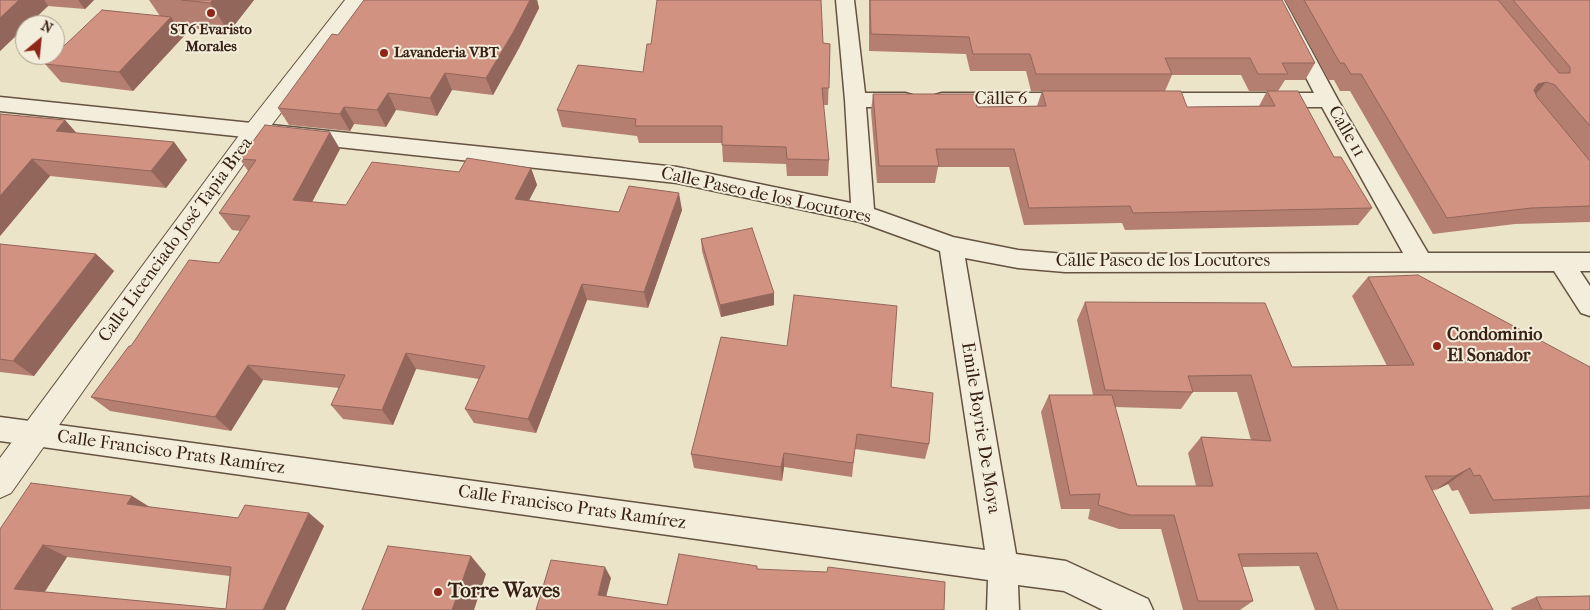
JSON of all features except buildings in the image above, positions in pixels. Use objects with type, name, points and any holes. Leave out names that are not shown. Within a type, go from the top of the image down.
[{"type":"street","name":"Calle Licenciado José Tapia Brea","points":[[0,483],[254,132],[356,0]]},
{"type":"street","points":[[845,0],[855,100],[863,214]]},
{"type":"street","name":"Calle 11","points":[[1275,0],[1328,100],[1422,263]]},
{"type":"street","name":"Calle 6","points":[[855,100],[1091,100]]},
{"type":"street","points":[[1131,100],[1328,100]]},
{"type":"street","name":"Calle Paseo de los Locutores","points":[[0,104],[254,132],[569,162],[677,175],[863,214],[951,246],[1018,259],[1065,263],[1590,262]]},
{"type":"street","name":"Emile Boyrie De Moya","points":[[951,246],[1002,568],[1003,610]]},
{"type":"street","points":[[1561,262],[1590,306]]},
{"type":"street","name":"Calle Francisco Prats Ramírez","points":[[0,429],[1066,576],[1137,610]]},
{"type":"place","name":"ST6 Evaristo Morales","points":[[211,13]]},
{"type":"place","name":"Lavanderia VBT","points":[[384,53]]},
{"type":"place","name":"Condominio El Sonador","points":[[1437,346]]},
{"type":"place","name":"Torre Waves","points":[[438,592]]}]
